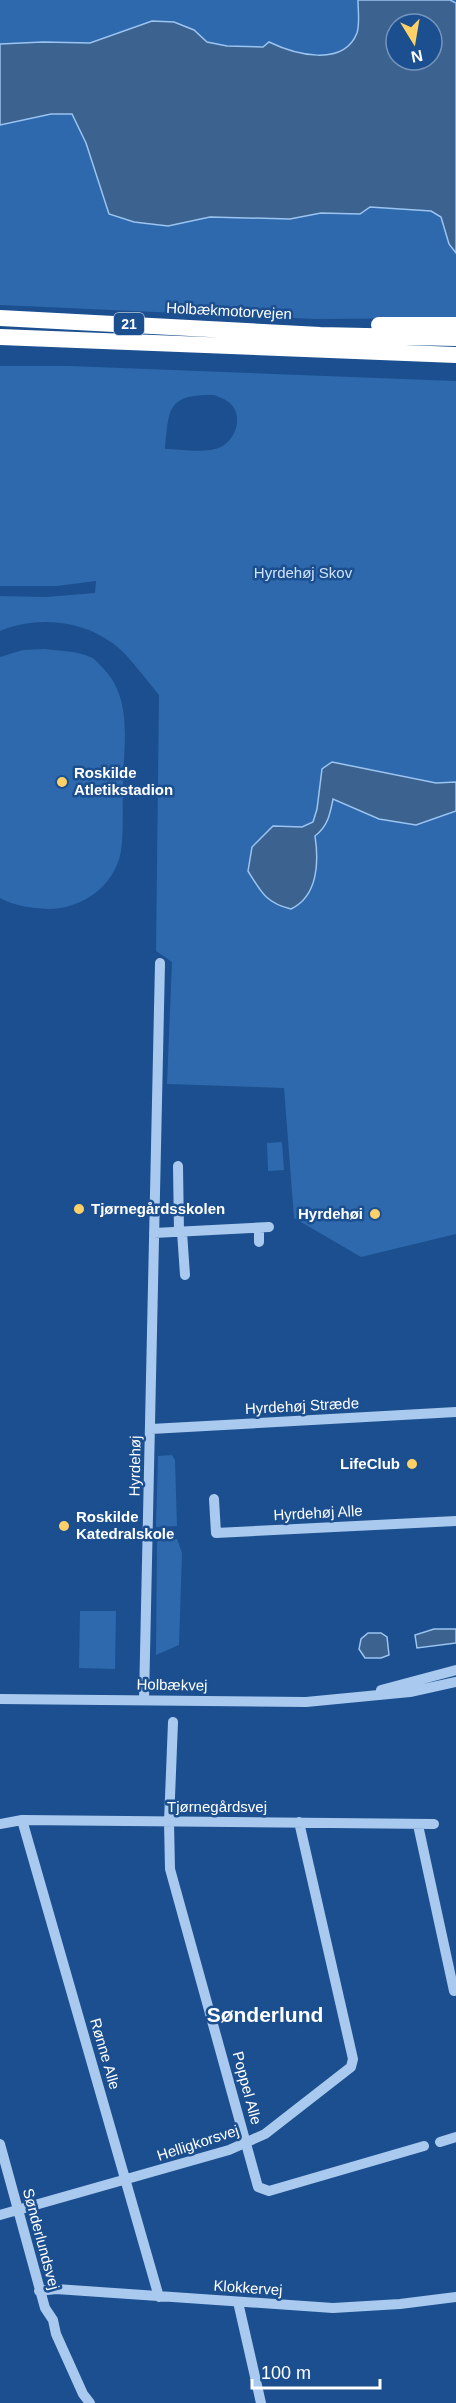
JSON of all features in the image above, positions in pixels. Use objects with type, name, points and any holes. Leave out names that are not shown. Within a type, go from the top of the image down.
[{"type":"highway","name":"Holbækmotorvejen","points":[[0,318],[320,335],[456,338]]},
{"type":"highway","points":[[258,330],[328,326],[456,325]]},
{"type":"highway","name":"21","points":[[0,337],[456,355]]},
{"type":"highway","points":[[373,353],[456,364]]},
{"type":"street","name":"Hyrdehøj","points":[[144,1700],[160,963]]},
{"type":"street","points":[[178,1166],[185,1275]]},
{"type":"street","points":[[154,1233],[264,1227],[260,1242]]},
{"type":"street","name":"Hyrdehøj Stræde","points":[[151,1429],[456,1412]]},
{"type":"street","name":"Hyrdehøj Alle","points":[[214,1499],[216,1533],[456,1521]]},
{"type":"street","name":"Holbækvej","points":[[343,1699],[456,1670]]},
{"type":"street","name":"Holbækvej","points":[[0,1699],[269,1702],[343,1699],[410,1692],[456,1682]]},
{"type":"street","name":"Poppel Alle","points":[[173,1722],[169,1822],[170,1869],[258,2187],[269,2191],[424,2146]]},
{"type":"street","name":"Tjørnegårdsvej","points":[[0,1824],[22,1820],[434,1824]]},
{"type":"street","name":"Rønne Alle","points":[[22,1820],[159,2297]]},
{"type":"street","name":"Helligkorsvej","points":[[0,2215],[126,2181],[221,2153],[246,2143],[265,2134],[286,2119],[353,2063],[299,1822]]},
{"type":"street","points":[[418,1825],[454,1991]]},
{"type":"street","points":[[440,2142],[456,2137]]},
{"type":"street","name":"Sønderlundsvej","points":[[0,2144],[39,2291],[83,2394],[90,2403]]},
{"type":"street","name":"Klokkervej","points":[[39,2291],[56,2289],[305,2307],[355,2307],[456,2297]]},
{"type":"street","points":[[238,2302],[261,2403]]},
{"type":"green space","points":[[0,0],[456,0],[456,318],[315,319],[0,305]]},
{"type":"green space","name":"Hyrdehøj Skov","points":[[0,366],[70,366],[456,381],[456,1234],[361,1257],[294,1218],[284,1088],[167,1084],[172,962],[156,951],[159,695],[126,655],[113,644],[83,628],[50,622],[16,626],[0,631],[0,596],[46,597],[95,593],[96,581],[57,586],[0,586]],"holes":[[[214,395],[227,401],[236,412],[237,425],[232,438],[215,449],[193,451],[165,449],[173,407],[187,397]]]},
{"type":"green space","name":"Roskilde Atletikstadion","points":[[45,649],[85,655],[93,658],[101,666],[118,691],[125,735],[122,834],[118,864],[112,875],[95,893],[73,905],[48,909],[17,905],[0,898],[0,657],[23,650]]},
{"type":"green space","points":[[282,1142],[284,1170],[268,1171],[267,1143]]},
{"type":"green space","points":[[172,1455],[175,1460],[177,1526],[156,1527],[158,1456]]},
{"type":"green space","points":[[157,1538],[177,1539],[182,1553],[179,1645],[156,1655]]},
{"type":"green space","points":[[80,1611],[116,1611],[115,1669],[79,1668]]},
{"type":"shaded area","points":[[358,0],[450,0],[456,3],[456,253],[449,244],[441,217],[431,211],[370,207],[360,214],[321,213],[290,219],[210,217],[168,226],[134,222],[109,214],[86,143],[72,114],[51,114],[0,125],[0,44],[90,43],[152,21],[174,22],[194,30],[207,42],[227,46],[263,47],[269,42],[291,51],[317,55],[341,51],[350,44],[357,33]]},
{"type":"shaded area","points":[[332,762],[436,783],[456,782],[456,811],[416,825],[379,819],[333,799],[326,824],[315,836],[317,857],[312,887],[300,903],[291,909],[283,907],[265,896],[248,871],[252,847],[273,826],[302,827],[313,822],[322,769]]},
{"type":"shaded area","points":[[434,1629],[456,1629],[456,1643],[417,1648],[415,1635]]},
{"type":"shaded area","points":[[368,1633],[381,1633],[387,1637],[389,1655],[381,1658],[365,1658],[359,1649],[361,1639]]},
{"type":"place","name":"Roskilde Atletikstadion","points":[[62,782]]},
{"type":"place","name":"Tjørnegårdsskolen","points":[[79,1209]]},
{"type":"place","name":"Hyrdehøi","points":[[375,1214]]},
{"type":"place","name":"LifeClub","points":[[412,1464]]},
{"type":"place","name":"Roskilde Katedralskole","points":[[64,1526]]},
{"type":"district","name":"Sønderlund","points":[[265,2015]]}]
